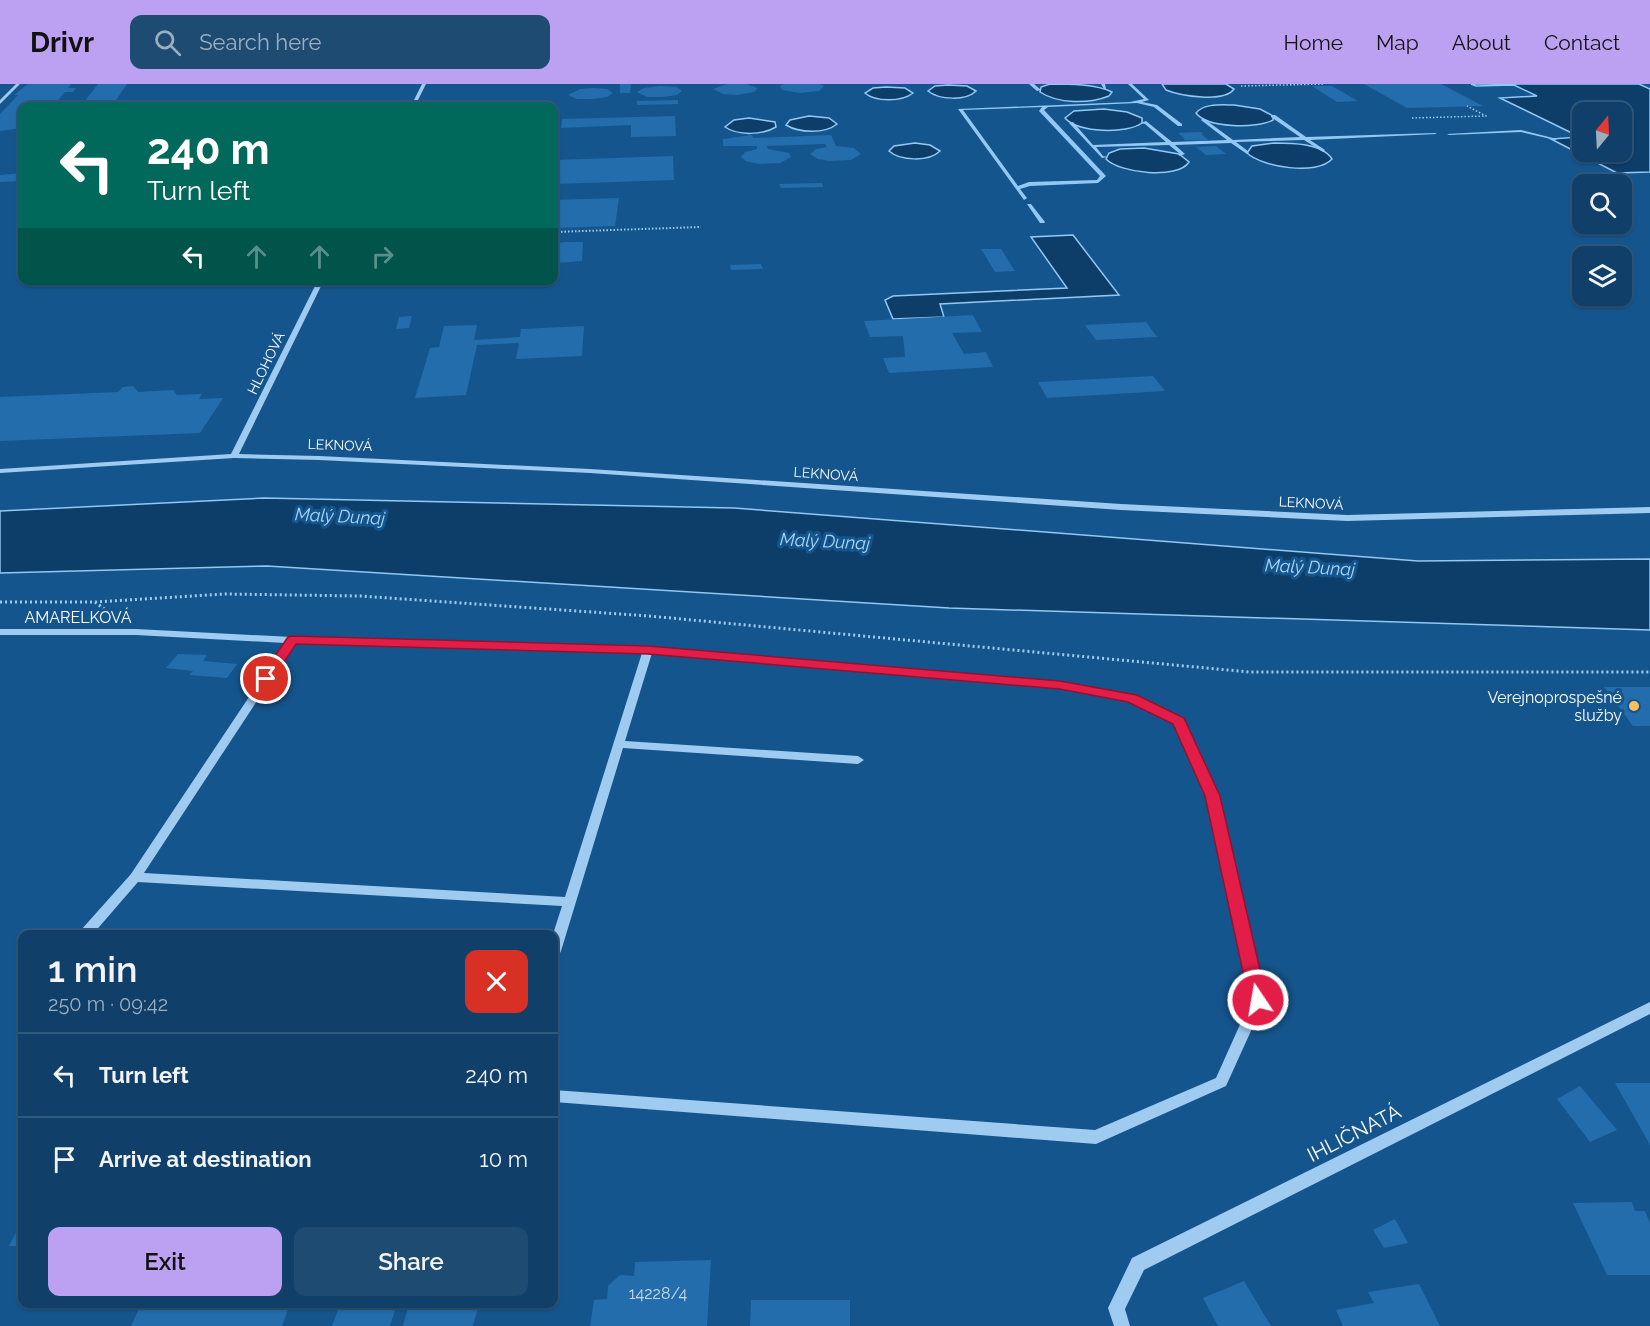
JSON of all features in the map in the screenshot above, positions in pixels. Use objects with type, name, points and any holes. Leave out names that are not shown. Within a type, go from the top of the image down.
[{"type":"street","points":[[0,104],[18,84]]},
{"type":"street","points":[[415,102],[424,84]]},
{"type":"street","name":"HLOHOVÁ","points":[[234,456],[319,285]]},
{"type":"street","name":"LEKNOVÁ","points":[[0,471],[234,456],[342,458],[590,471],[1121,507],[1347,518],[1650,510]]},
{"type":"street","name":"AMARELKOVÁ","points":[[0,632],[136,632],[292,640],[648,650],[1060,685],[1132,699],[1179,721],[1213,796],[1258,1000],[1221,1082],[1096,1137],[558,1096]]},
{"type":"street","points":[[89,930],[135,877],[292,640]]},
{"type":"street","points":[[558,937],[648,650]]},
{"type":"street","points":[[618,744],[858,760]]},
{"type":"street","points":[[135,877],[568,902]]},
{"type":"street","name":"IHLIČNATÁ","points":[[1122,1326],[1116,1308],[1138,1263],[1650,1008]]},
{"type":"path","points":[[1241,87],[1324,84]]},
{"type":"path","points":[[1412,118],[1486,116],[1467,106]]},
{"type":"path","points":[[558,232],[701,227]]},
{"type":"path","points":[[0,602],[95,602],[225,594],[360,596],[649,616],[1249,672],[1650,672]]},
{"type":"path","points":[[95,602],[136,632]]},
{"type":"water","points":[[1050,84],[1090,86],[1112,92],[1101,99],[1064,101],[1040,92],[1041,87]]},
{"type":"water","points":[[1162,84],[1226,84],[1234,89],[1221,96],[1202,97],[1166,90]]},
{"type":"water","points":[[1471,84],[1639,84],[1650,89],[1650,172],[1617,173],[1596,162],[1632,162],[1632,102],[1572,102],[1572,133],[1500,98],[1537,96],[1514,85],[1476,86]]},
{"type":"water","points":[[935,86],[967,86],[976,91],[966,96],[952,98],[928,91]]},
{"type":"water","points":[[873,88],[905,88],[913,93],[889,100],[875,98],[865,93]]},
{"type":"water","points":[[1234,105],[1260,109],[1273,116],[1273,120],[1256,125],[1233,126],[1210,122],[1196,113],[1208,106]]},
{"type":"water","points":[[1104,109],[1127,112],[1142,118],[1142,123],[1125,129],[1103,130],[1080,127],[1065,118],[1074,111]]},
{"type":"water","points":[[809,116],[829,118],[837,124],[819,131],[798,130],[786,125],[790,120]]},
{"type":"water","points":[[749,118],[775,122],[776,127],[764,132],[750,133],[737,132],[725,127],[734,120]]},
{"type":"water","points":[[1572,138],[1572,150],[1551,139]]},
{"type":"water","points":[[915,143],[930,145],[940,151],[929,157],[914,159],[900,157],[889,151],[894,146]]},
{"type":"water","points":[[1274,143],[1314,147],[1332,159],[1314,167],[1290,168],[1264,162],[1247,153],[1252,146]]},
{"type":"water","points":[[1144,148],[1179,154],[1189,162],[1183,168],[1161,173],[1123,168],[1106,159],[1109,153],[1120,149]]},
{"type":"water","points":[[1073,235],[1119,295],[940,304],[944,317],[893,319],[885,300],[893,296],[1067,288],[1031,237]]},
{"type":"water","name":"Malý Dunaj","points":[[264,498],[734,508],[1418,561],[1650,559],[1650,630],[949,608],[267,566],[0,573],[0,511]]},
{"type":"building","points":[[28,84],[71,84],[68,88],[76,88],[73,92],[65,92],[56,102],[18,102],[18,129],[0,131],[0,114],[18,95],[14,95]]},
{"type":"building","points":[[98,84],[127,84],[115,102],[84,102]]},
{"type":"building","points":[[620,84],[631,84],[630,93],[620,93]]},
{"type":"building","points":[[727,84],[746,84],[758,88],[754,92],[737,95],[723,94],[713,89]]},
{"type":"building","points":[[784,84],[824,86],[819,91],[800,93],[782,90],[780,86]]},
{"type":"building","points":[[1364,84],[1441,84],[1483,106],[1407,108]]},
{"type":"building","points":[[1312,86],[1332,86],[1358,101],[1337,102]]},
{"type":"building","points":[[676,87],[682,91],[677,95],[663,97],[647,97],[637,92],[644,88]]},
{"type":"building","points":[[580,89],[607,89],[613,93],[607,97],[593,99],[577,99],[568,95]]},
{"type":"building","points":[[678,100],[678,104],[637,105],[637,101]]},
{"type":"building","points":[[675,116],[676,136],[631,137],[631,125],[561,128],[562,119]]},
{"type":"building","points":[[1178,133],[1204,133],[1201,134],[1210,141],[1183,140],[1185,139]]},
{"type":"building","points":[[752,135],[753,138],[831,135],[836,146],[854,148],[861,154],[851,160],[829,161],[818,159],[810,154],[816,149],[827,147],[825,144],[767,146],[768,149],[789,153],[791,157],[780,163],[759,164],[746,161],[741,157],[745,152],[757,149],[757,146],[723,146],[723,139]]},
{"type":"building","points":[[1216,146],[1226,154],[1206,155],[1196,147]]},
{"type":"building","points":[[673,156],[674,180],[558,184],[558,160]]},
{"type":"building","points":[[18,173],[18,181],[0,182],[0,175]]},
{"type":"building","points":[[822,183],[823,187],[781,188],[779,184]]},
{"type":"building","points":[[619,198],[615,226],[558,228],[558,200]]},
{"type":"building","points":[[583,242],[582,261],[558,263],[558,243]]},
{"type":"building","points":[[981,249],[1001,249],[1015,271],[995,272]]},
{"type":"building","points":[[761,264],[763,269],[731,270],[730,265]]},
{"type":"building","points":[[973,315],[982,332],[952,333],[964,354],[986,352],[993,367],[889,373],[883,358],[905,357],[903,336],[870,337],[864,321]]},
{"type":"building","points":[[412,316],[409,328],[396,329],[399,317]]},
{"type":"building","points":[[1146,322],[1157,337],[1096,340],[1085,325]]},
{"type":"building","points":[[477,325],[474,340],[520,337],[521,329],[584,326],[582,356],[516,359],[519,343],[477,345],[466,395],[415,398],[430,348],[439,347],[444,326]]},
{"type":"building","points":[[1153,376],[1165,391],[1047,398],[1038,382]]},
{"type":"building","points":[[133,386],[138,392],[173,390],[177,395],[202,394],[199,399],[223,398],[200,433],[0,441],[0,397],[118,392],[123,387]]},
{"type":"building","points":[[178,654],[207,655],[203,661],[237,664],[227,678],[189,675],[193,671],[166,668]]},
{"type":"building","name":"Verejnoprospešné služby","points":[[1604,687],[1650,687],[1650,726],[1633,726]]},
{"type":"building","points":[[1615,1083],[1650,1083],[1650,1145]]},
{"type":"building","points":[[1580,1086],[1617,1130],[1590,1142],[1557,1099]]},
{"type":"building","points":[[1632,1202],[1635,1211],[1645,1211],[1650,1223],[1650,1275],[1607,1275],[1573,1203]]},
{"type":"building","points":[[1395,1219],[1408,1243],[1384,1248],[1373,1230]]},
{"type":"building","points":[[18,1229],[18,1246],[9,1246]]},
{"type":"building","points":[[711,1260],[707,1326],[590,1326],[594,1300],[607,1299],[608,1286],[620,1275],[634,1276],[635,1262]]},
{"type":"building","points":[[1244,1281],[1271,1326],[1218,1326],[1203,1298]]},
{"type":"building","points":[[1419,1284],[1440,1326],[1343,1326],[1336,1310],[1374,1303],[1368,1292]]},
{"type":"building","points":[[751,1300],[850,1300],[850,1326],[750,1326]]},
{"type":"building","points":[[139,1308],[289,1308],[282,1326],[131,1326]]},
{"type":"building","points":[[339,1308],[396,1308],[390,1326],[332,1326]]},
{"type":"building","points":[[408,1308],[478,1308],[473,1326],[403,1326]]},
{"type":"waterway","points":[[1031,84],[1039,90]]},
{"type":"waterway","points":[[1103,84],[1105,88]]},
{"type":"waterway","points":[[1024,198],[960,109],[1130,103],[1147,100],[1130,84]]},
{"type":"waterway","points":[[1155,84],[1161,86]]},
{"type":"waterway","points":[[1139,103],[1155,106],[1180,125]]},
{"type":"waterway","points":[[1017,188],[1029,184],[1098,181],[1103,176],[1041,110],[1047,106]]},
{"type":"waterway","points":[[1273,116],[1305,139]]},
{"type":"waterway","points":[[1203,119],[1232,141]]},
{"type":"waterway","points":[[1142,123],[1146,122],[1171,143]]},
{"type":"waterway","points":[[1071,123],[1102,157],[1106,157]]},
{"type":"waterway","points":[[1449,134],[1521,131],[1555,139]]},
{"type":"waterway","points":[[1305,139],[1435,134]]},
{"type":"waterway","points":[[1232,141],[1305,139]]},
{"type":"waterway","points":[[1305,139],[1323,151]]},
{"type":"waterway","points":[[1171,143],[1232,141]]},
{"type":"waterway","points":[[1232,141],[1247,153]]},
{"type":"waterway","points":[[1092,146],[1171,143]]},
{"type":"waterway","points":[[1171,143],[1183,154],[1180,155]]},
{"type":"waterway","points":[[1029,205],[1042,222]]},
{"type":"place","name":"Verejnoprospešné služby","points":[[1634,706]]},
{"type":"route","points":[[266,679],[292,640],[648,650],[1060,685],[1132,699],[1179,721],[1213,796],[1258,1000]]}]
